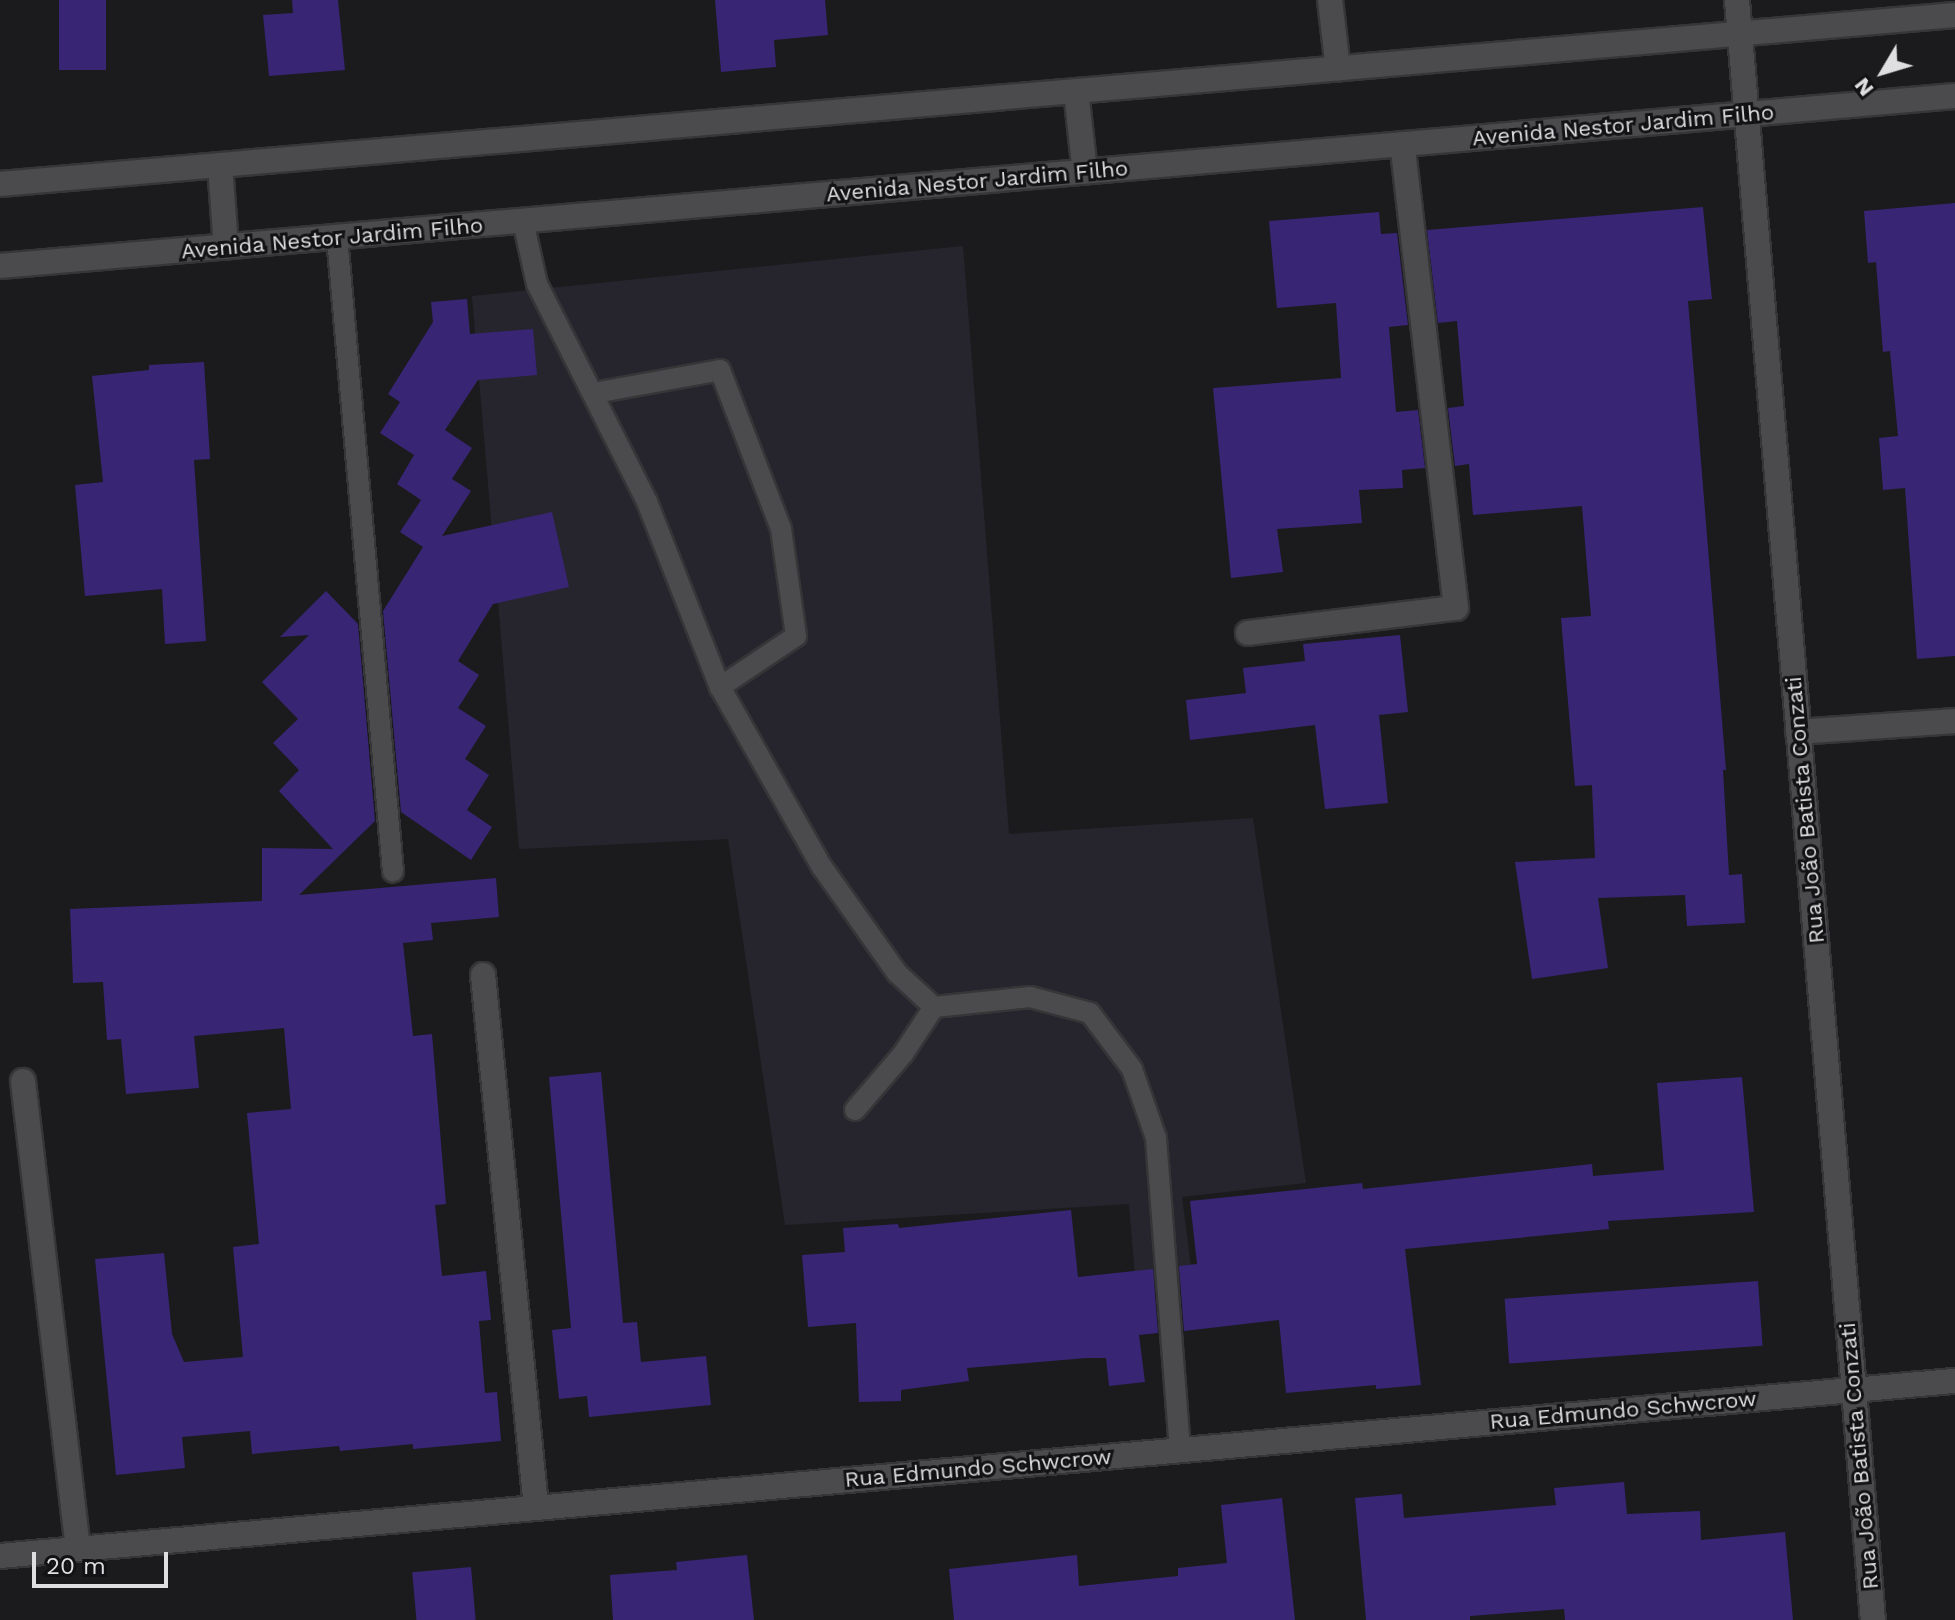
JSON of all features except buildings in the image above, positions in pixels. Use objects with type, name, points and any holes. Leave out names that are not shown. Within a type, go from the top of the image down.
[{"type":"street","points":[[1330,0],[1338,69]]},
{"type":"street","name":"Rua João Batista Conzati","points":[[1737,0],[1873,1620]]},
{"type":"street","points":[[0,184],[1338,69],[1740,33],[1943,11]]},
{"type":"street","points":[[1076,91],[1085,172]]},
{"type":"street","name":"Avenida Nestor Jardim Filho","points":[[0,266],[1955,96]]},
{"type":"street","points":[[1248,633],[1456,608],[1402,144]]},
{"type":"street","points":[[220,165],[226,247]]},
{"type":"street","points":[[1798,732],[1955,721]]},
{"type":"street","points":[[483,975],[536,1507]]},
{"type":"street","points":[[23,1081],[78,1549]]},
{"type":"street","name":"Rua Edmundo Schwcrow","points":[[0,1556],[1955,1381]]},
{"type":"lane","points":[[523,221],[537,284],[647,502],[720,687],[822,867],[897,973],[934,1007],[1030,997],[1090,1013],[1132,1069],[1156,1138],[1180,1450]]},
{"type":"lane","points":[[337,237],[393,872]]},
{"type":"lane","points":[[594,393],[720,370],[781,529],[796,636],[720,687]]},
{"type":"lane","points":[[855,1110],[903,1054],[934,1007]]},
{"type":"shaded area","points":[[963,246],[1009,834],[1253,818],[1306,1183],[1182,1197],[1193,1282],[1136,1288],[1129,1204],[785,1225],[728,839],[519,849],[472,296]]}]
